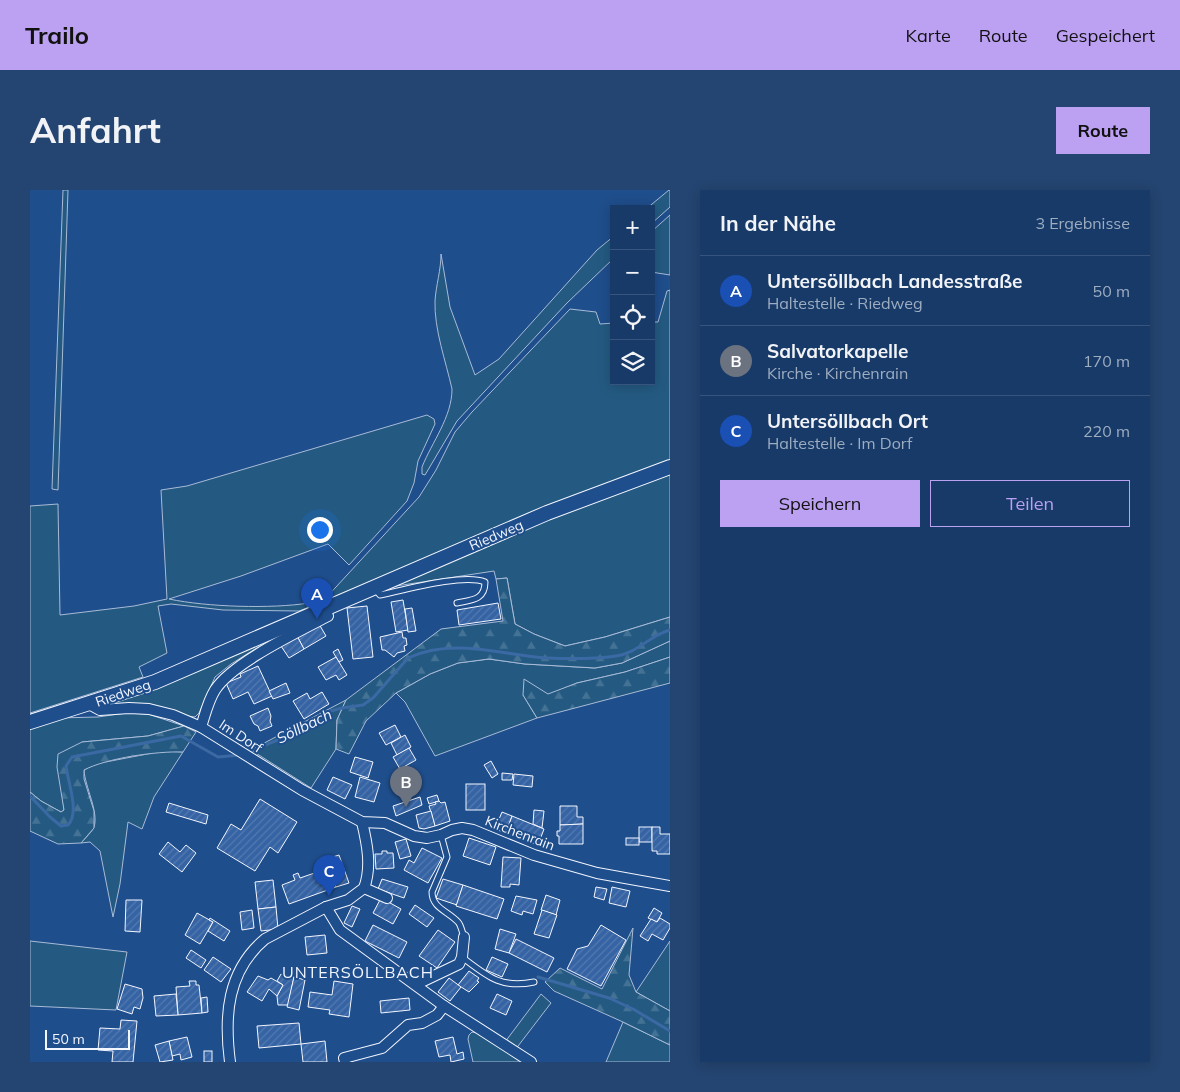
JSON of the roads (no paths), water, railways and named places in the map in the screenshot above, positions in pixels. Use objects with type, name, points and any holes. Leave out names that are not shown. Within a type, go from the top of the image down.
[{"type":"main road","name":"Riedweg","points":[[30,722],[155,682],[546,513],[670,466]]},
{"type":"street","points":[[201,727],[215,690],[233,671],[280,641],[328,616],[324,608]]},
{"type":"street","name":"Im Dorf","points":[[89,704],[100,710],[149,709],[173,715],[201,727],[302,790],[362,822]]},
{"type":"street","points":[[230,1062],[227,1018],[230,994],[238,975],[249,956],[265,939],[326,907],[348,900],[364,888],[368,870],[366,841],[362,822]]},
{"type":"street","name":"Kirchenrain","points":[[362,822],[385,823],[414,836],[427,838],[462,828],[473,830],[534,855],[597,873],[670,886]]},
{"type":"street","points":[[364,888],[387,898]]},
{"type":"street","points":[[326,907],[340,930],[417,984],[444,1006],[531,1062]]},
{"type":"street","points":[[417,984],[450,970],[458,964],[462,957],[464,937]]},
{"type":"street","points":[[345,1062],[344,1058],[382,1048],[408,1025],[422,1023],[437,1015],[444,1006]]},
{"type":"lane","points":[[374,587],[380,595],[462,579],[477,578],[485,582],[483,594],[477,600],[457,603]]},
{"type":"lane","points":[[441,835],[447,857],[432,892],[432,898],[435,904],[460,923],[464,937]]},
{"type":"lane","points":[[462,957],[493,980],[521,985],[534,982]]},
{"type":"waterway","name":"Söllbach","points":[[246,753],[300,731],[327,712],[363,705],[373,698],[408,658],[425,652],[460,648],[547,658],[608,657],[631,651],[663,632],[670,630]]},
{"type":"waterway","name":"Söllbach","points":[[30,796],[61,826],[68,825],[73,813],[73,805],[66,766],[72,757],[181,736],[218,757],[240,755]]},
{"type":"waterway","points":[[538,977],[609,998],[633,1009],[670,1031]]},
{"type":"place","name":"Untersöllbach Landesstraße","points":[[317,619]]},
{"type":"place","name":"Salvatorkapelle","points":[[406,807]]},
{"type":"place","name":"Untersöllbach Ort","points":[[329,896]]},
{"type":"district","name":"UNTERSÖLLBACH","points":[[358,972]]}]
